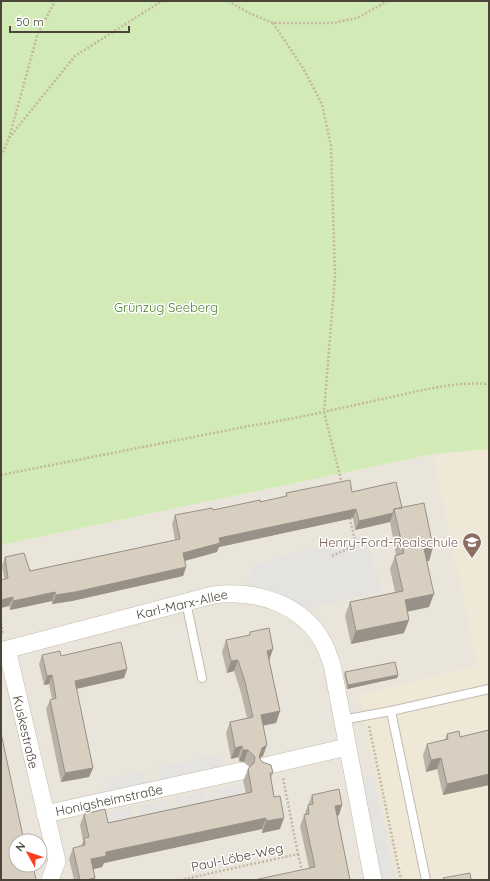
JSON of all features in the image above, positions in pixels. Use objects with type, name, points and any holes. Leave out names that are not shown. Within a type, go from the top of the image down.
[{"type":"street","name":"Karl-Marx-Allee","points":[[4,650],[186,602],[231,592],[246,593],[273,600],[296,612],[310,625],[324,643],[332,664],[373,880]]},
{"type":"street","name":"Kuskestraße","points":[[4,650],[45,814]]},
{"type":"street","points":[[272,764],[347,748]]},
{"type":"street","name":"Honigsheimstraße","points":[[50,880],[57,861],[45,814],[241,771]]},
{"type":"lane","points":[[186,602],[202,678]]},
{"type":"lane","points":[[342,720],[391,711],[489,689]]},
{"type":"lane","points":[[391,711],[426,880]]},
{"type":"path","points":[[1,156],[9,138],[38,33],[55,1]]},
{"type":"path","points":[[9,138],[75,56],[162,1]]},
{"type":"path","points":[[228,1],[249,13],[273,23],[332,23],[357,18],[388,1]]},
{"type":"path","points":[[273,23],[303,68],[322,104],[331,146],[335,276],[324,412],[343,490]]},
{"type":"path","points":[[1,476],[324,412],[420,391],[449,386],[489,384]]},
{"type":"path","points":[[332,556],[356,545],[350,519]]},
{"type":"path","points":[[367,715],[401,880]]},
{"type":"path","name":"Paul-Löbe-Weg","points":[[272,764],[298,854],[302,874]]},
{"type":"path","name":"Paul-Löbe-Weg","points":[[180,880],[298,854]]},
{"type":"shaded area","points":[[489,449],[489,880],[1,880],[1,545],[433,454]]},
{"type":"shaded area","name":"Henry-Ford-Realschule","points":[[489,449],[489,880],[400,880],[359,695],[477,665],[433,454]]},
{"type":"shaded area","points":[[364,534],[382,591],[300,611],[244,587],[256,564]]},
{"type":"shaded area","points":[[220,754],[223,767],[160,781],[157,768]]},
{"type":"shaded area","points":[[144,772],[146,785],[109,792],[106,779]]},
{"type":"shaded area","points":[[373,776],[395,880],[382,880],[361,779]]},
{"type":"shaded area","points":[[241,784],[244,796],[214,802],[212,790]]},
{"type":"shaded area","points":[[204,792],[207,804],[177,811],[174,798]]},
{"type":"shaded area","points":[[167,800],[169,812],[141,818],[138,806]]},
{"type":"shaded area","points":[[132,807],[134,820],[105,826],[102,814]]},
{"type":"green space","name":"Grünzug Seeberg","points":[[1,1],[489,1],[489,449],[433,454],[1,545]]},
{"type":"building","points":[[350,480],[352,492],[396,482],[402,508],[394,509],[393,513],[359,521],[356,509],[219,538],[220,543],[183,553],[186,567],[75,592],[56,595],[55,592],[13,601],[13,597],[1,600],[1,580],[8,578],[5,557],[24,553],[30,571],[180,539],[175,515],[212,508],[213,510],[260,500],[260,502],[287,496],[286,493]]},
{"type":"building","points":[[424,503],[433,547],[424,549],[434,594],[405,600],[409,620],[356,631],[350,602],[403,591],[395,556],[404,553],[394,509]]},
{"type":"building","points":[[269,628],[273,649],[267,651],[280,711],[261,715],[267,745],[262,748],[259,757],[262,762],[271,765],[273,773],[270,773],[274,797],[280,796],[284,818],[266,821],[266,818],[106,852],[106,856],[91,859],[95,878],[80,880],[73,848],[85,845],[84,838],[89,837],[84,814],[105,809],[108,823],[252,792],[248,769],[254,763],[255,757],[248,750],[243,750],[242,746],[235,748],[230,722],[253,717],[238,660],[231,661],[226,640],[250,635],[250,632]]},
{"type":"building","points":[[121,642],[127,669],[75,681],[93,768],[65,773],[50,700],[56,698],[52,675],[47,676],[42,655],[60,651],[61,656]]},
{"type":"building","points":[[395,662],[398,675],[348,685],[345,672]]},
{"type":"building","points":[[489,730],[489,774],[447,784],[441,758],[431,760],[427,744],[448,739],[447,734],[459,731],[460,737]]},
{"type":"building","points":[[1,733],[22,833],[8,833],[8,873],[35,873],[36,880],[2,880]]},
{"type":"building","points":[[339,789],[342,805],[335,806],[350,880],[254,880],[315,867],[304,815],[309,814],[308,805],[313,804],[312,795]]},
{"type":"building","points":[[470,873],[471,880],[444,880],[443,878]]},
{"type":"place","name":"Henry-Ford-Realschule","points":[[472,559]]}]
